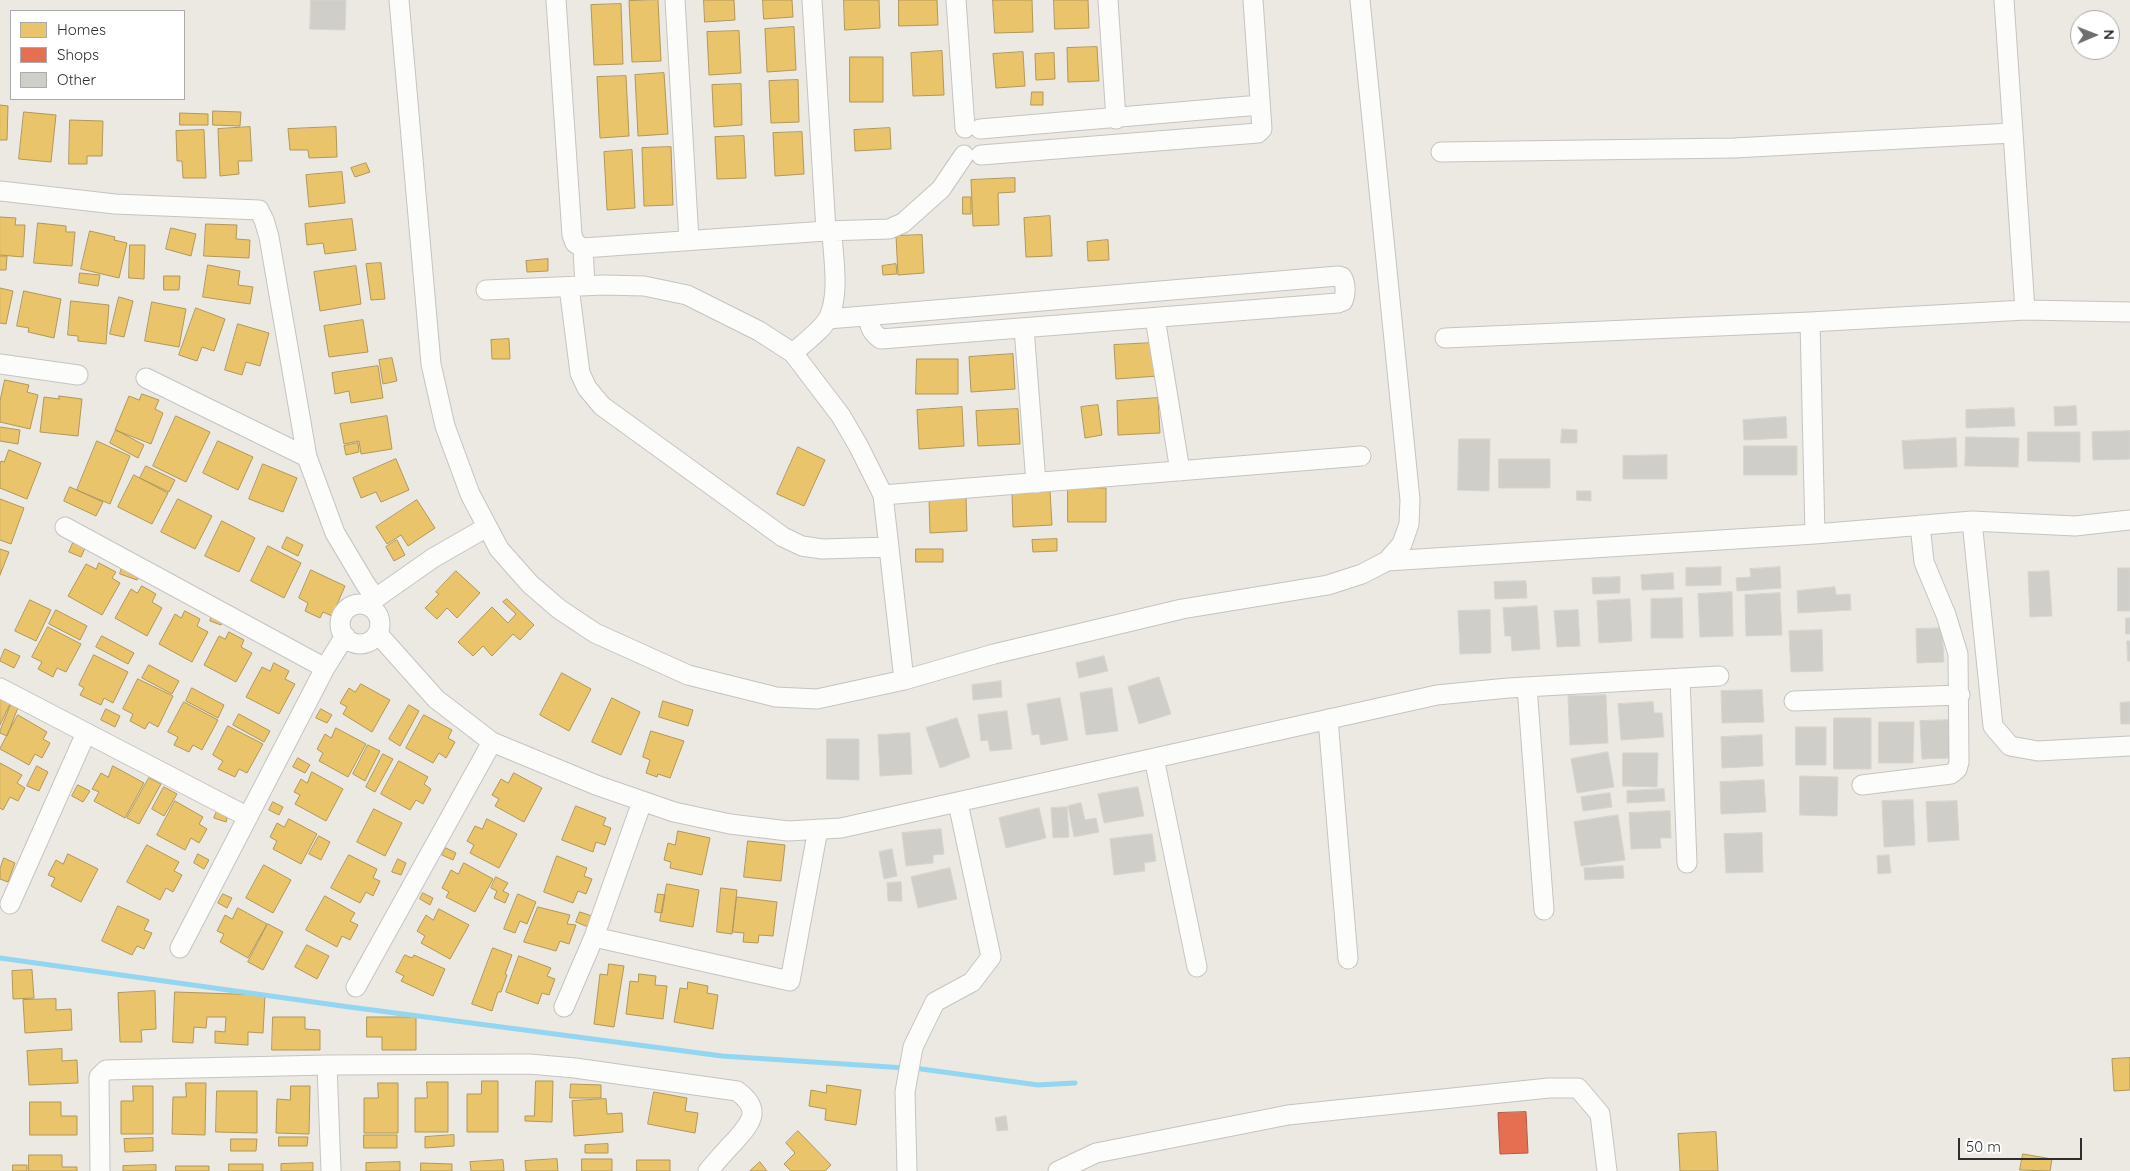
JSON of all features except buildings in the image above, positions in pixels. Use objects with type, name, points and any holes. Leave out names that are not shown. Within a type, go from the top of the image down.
[{"type":"street","points":[[399,0],[431,364],[444,426],[470,494],[499,549],[530,584],[559,609],[595,633],[688,675],[776,697],[817,699],[904,680],[994,654],[1182,609],[1328,585],[1362,574],[1387,561],[1402,544],[1409,524],[1410,500],[1360,0]]},
{"type":"street","points":[[556,0],[572,235],[575,243],[582,248],[829,231],[889,229],[903,223],[941,189],[973,155],[987,146],[987,136],[972,128]]},
{"type":"street","points":[[675,0],[689,240]]},
{"type":"street","points":[[793,353],[828,319],[834,288],[812,0]]},
{"type":"street","points":[[956,0],[972,128]]},
{"type":"street","points":[[1108,0],[1116,118]]},
{"type":"street","points":[[1253,0],[1262,128],[1258,133],[973,155],[958,148],[957,139],[961,131],[972,128],[1260,105]]},
{"type":"street","points":[[2004,0],[2025,310]]},
{"type":"street","points":[[1441,152],[1734,148],[2012,133]]},
{"type":"street","points":[[0,191],[115,204],[259,210],[269,237],[307,457],[336,533],[366,585],[373,602],[378,614],[380,620],[378,634],[373,640],[360,644],[353,643],[345,636],[340,627],[343,613],[354,604],[373,602],[433,558],[487,527]]},
{"type":"street","points":[[582,248],[577,286],[580,373],[587,388],[602,406],[782,537],[802,546],[822,549],[889,547]]},
{"type":"street","points":[[828,319],[1342,278],[1344,282],[1343,301],[1314,306],[881,339],[871,329],[869,316]]},
{"type":"street","points":[[486,290],[577,286],[644,286],[687,296],[759,330],[793,353],[841,416],[860,447],[883,495],[904,680]]},
{"type":"street","points":[[1445,338],[1810,322],[2025,310],[2130,312]]},
{"type":"street","points":[[1155,318],[1180,471]]},
{"type":"street","points":[[1810,322],[1815,534]]},
{"type":"street","points":[[1024,328],[1036,483]]},
{"type":"street","points":[[0,364],[78,375]]},
{"type":"street","points":[[146,378],[307,457]]},
{"type":"street","points":[[883,495],[1361,456]]},
{"type":"street","points":[[1387,561],[1815,534],[1972,521],[2075,526],[2130,520]]},
{"type":"street","points":[[1972,521],[1993,726],[2010,746],[2038,751],[2130,746]]},
{"type":"street","points":[[1862,785],[1951,774],[1957,769],[1959,762],[1960,695],[1958,654],[1946,615],[1924,562],[1920,525]]},
{"type":"street","points":[[65,526],[325,668]]},
{"type":"street","points":[[378,634],[436,699],[492,742],[642,802],[674,812],[730,824],[788,830],[841,828],[1437,695],[1527,687],[1718,676]]},
{"type":"street","points":[[180,948],[325,668],[345,636]]},
{"type":"street","points":[[1680,678],[1687,862]]},
{"type":"street","points":[[1527,687],[1544,910]]},
{"type":"street","points":[[0,688],[248,817]]},
{"type":"street","points":[[1794,700],[1960,695]]},
{"type":"street","points":[[1328,719],[1348,959]]},
{"type":"street","points":[[10,904],[86,732]]},
{"type":"street","points":[[356,987],[492,742]]},
{"type":"street","points":[[1154,758],[1197,967]]},
{"type":"street","points":[[564,1007],[594,937],[642,802]]},
{"type":"street","points":[[908,1171],[905,1092],[913,1047],[934,1002],[972,982],[991,957],[958,803]]},
{"type":"street","points":[[594,937],[790,981],[818,829]]},
{"type":"street","points":[[328,1064],[331,1171]]},
{"type":"street","points":[[100,1171],[99,1077],[106,1070],[328,1064],[529,1064],[575,1068],[737,1091],[747,1098],[752,1109],[751,1123],[708,1171]]},
{"type":"street","points":[[1058,1171],[1096,1153],[1288,1115],[1549,1088],[1578,1088],[1600,1114],[1607,1171]]},
{"type":"waterway","points":[[0,958],[342,1006],[722,1056],[905,1068]]},
{"type":"waterway","points":[[914,1068],[1038,1085],[1075,1083]]}]
